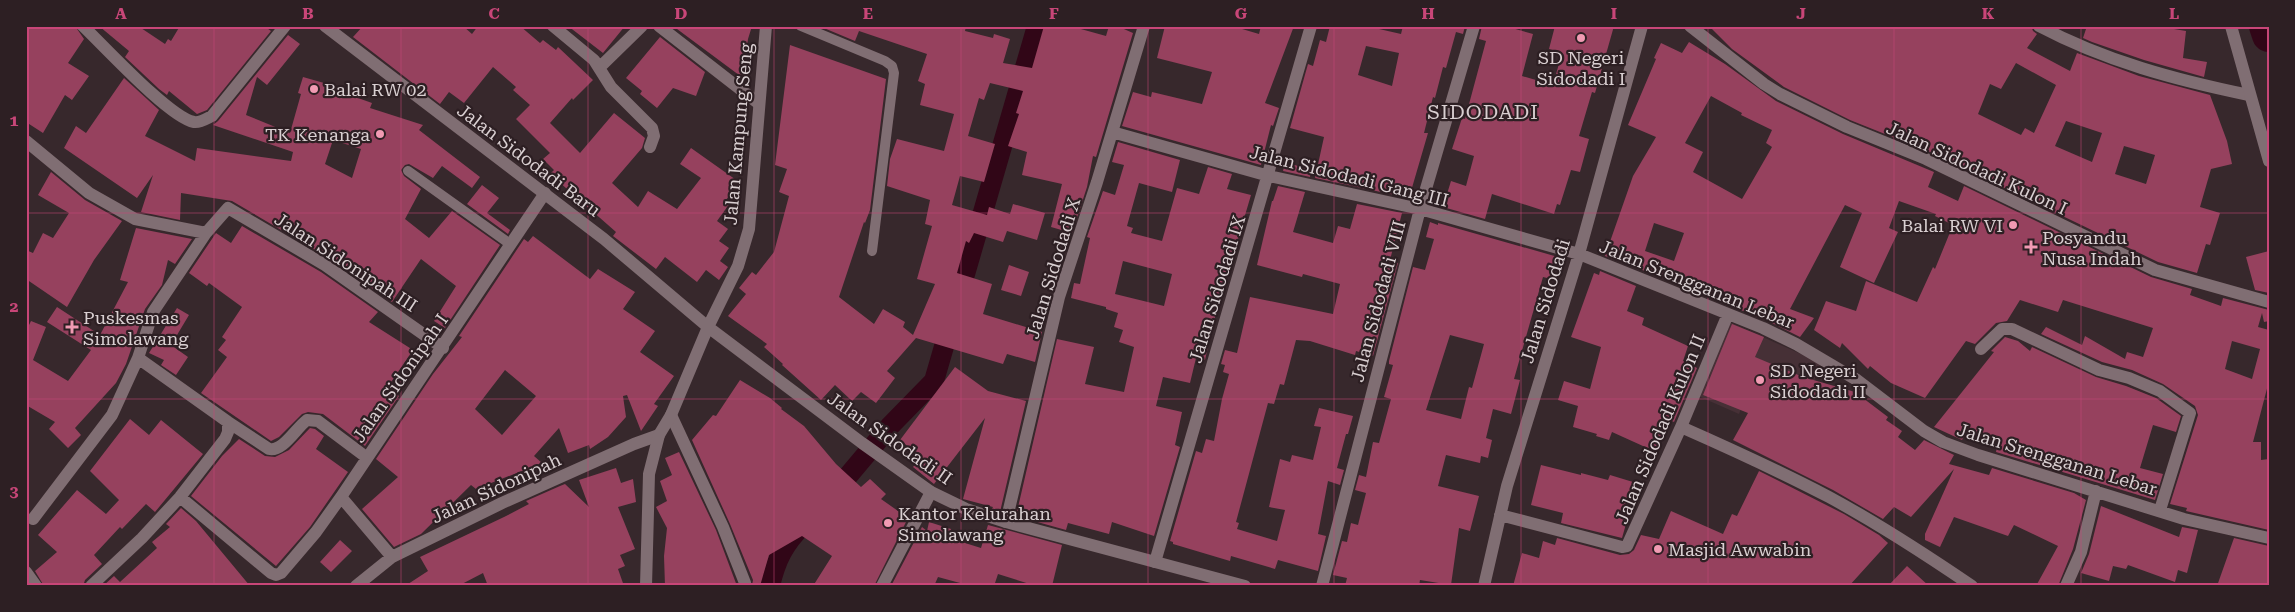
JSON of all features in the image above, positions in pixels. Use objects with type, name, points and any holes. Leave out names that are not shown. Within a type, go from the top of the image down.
[{"type":"street","points":[[83,26],[168,108],[185,119],[198,122],[212,116],[285,26]]},
{"type":"street","name":"Jalan Sidodadi Baru","points":[[325,26],[604,239],[708,327]]},
{"type":"street","points":[[553,26],[582,49],[599,68],[611,88],[652,128],[654,136],[650,147]]},
{"type":"street","points":[[599,68],[642,26]]},
{"type":"street","points":[[659,26],[758,103]]},
{"type":"street","name":"Jalan Kampung Seng","points":[[646,586],[649,474],[659,435],[671,415],[708,327],[738,266],[749,229],[758,103],[766,26]]},
{"type":"street","name":"Jalan Sidodadi X","points":[[1006,522],[1059,297],[1144,26]]},
{"type":"street","name":"Jalan Sidodadi IX","points":[[1155,562],[1269,176],[1311,26]]},
{"type":"street","name":"Jalan Sidodadi VIII","points":[[1322,586],[1420,210],[1474,26]]},
{"type":"street","name":"Jalan Sidodadi","points":[[1484,586],[1500,515],[1579,254],[1642,26]]},
{"type":"street","name":"Jalan Sidodadi Kulon I","points":[[1690,26],[1764,84],[1780,94],[1847,127],[1926,159],[2155,270],[2269,302]]},
{"type":"street","points":[[2039,26],[2069,42],[2134,67],[2249,95]]},
{"type":"street","points":[[2231,26],[2269,161]]},
{"type":"street","name":"Jalan Sidodadi Gang III","points":[[1112,132],[1269,176],[1420,210],[1579,254]]},
{"type":"street","points":[[26,141],[88,192],[135,219],[206,233],[153,312],[138,358],[112,415],[29,521]]},
{"type":"street","name":"Jalan Sidonipah I","points":[[180,497],[271,573],[276,575],[281,573],[316,532],[341,497],[366,457],[443,348],[545,193]]},
{"type":"street","name":"Jalan Sidonipah III","points":[[206,233],[228,208],[325,266],[443,348]]},
{"type":"street","name":"Jalan Srengganan Lebar","points":[[1579,254],[1771,332],[1830,362],[1924,431],[1943,442],[1978,456],[2184,518],[2269,538]]},
{"type":"street","name":"Jalan Sidodadi Kulon II","points":[[1500,515],[1622,547],[1628,546],[1728,314]]},
{"type":"street","name":"Jalan Sidodadi II","points":[[708,327],[880,457],[931,492],[966,509],[1006,522],[1245,586]]},
{"type":"street","points":[[1980,349],[2002,329],[2012,329],[2099,370],[2129,378],[2160,391],[2190,413],[2160,510]]},
{"type":"street","points":[[138,358],[269,449],[279,448],[307,420],[318,421],[366,457]]},
{"type":"street","points":[[671,415],[709,501],[723,527],[746,583]]},
{"type":"street","points":[[91,586],[142,538],[180,497],[225,440],[228,432],[228,422]]},
{"type":"street","points":[[1681,426],[1766,465],[1831,498],[1914,547],[1972,586]]},
{"type":"street","name":"Jalan Sidonipah","points":[[356,586],[392,557],[502,503],[634,444],[659,435]]},
{"type":"street","points":[[2066,586],[2081,552],[2096,491]]},
{"type":"street","points":[[882,586],[931,492]]},
{"type":"street","points":[[341,497],[392,557]]},
{"type":"street","points":[[26,572],[36,586]]},
{"type":"lane","points":[[801,26],[885,61],[892,66],[894,73],[872,251]]},
{"type":"lane","points":[[408,171],[510,244]]},
{"type":"shaded area","name":"SD Negeri Sidodadi II","points":[[1729,322],[1821,363],[1796,429],[1742,406],[1739,414],[1698,396]]},
{"type":"building","points":[[26,26],[75,26],[84,39],[68,63],[89,76],[72,100],[65,95],[43,133],[26,122]]},
{"type":"building","points":[[99,26],[138,26],[165,44],[168,39],[171,41],[180,26],[264,26],[271,31],[207,110],[197,114],[169,91],[167,95],[159,89],[125,57],[129,51]]},
{"type":"building","points":[[363,26],[463,26],[472,34],[478,26],[520,26],[540,43],[543,40],[556,50],[558,47],[593,80],[573,100],[572,98],[550,123],[580,153],[614,113],[645,138],[642,148],[612,183],[638,207],[648,191],[677,209],[701,178],[680,164],[691,148],[739,182],[726,200],[730,203],[717,221],[728,229],[719,241],[729,248],[720,261],[728,267],[719,280],[706,270],[697,282],[665,257],[656,269],[613,236],[616,232],[550,174],[554,170],[543,159],[550,153],[516,119],[530,105],[513,90],[516,87],[493,67],[464,103],[449,92],[440,104],[353,37]]},
{"type":"building","points":[[568,26],[625,26],[603,53]]},
{"type":"building","points":[[673,26],[752,26],[748,39],[743,78]]},
{"type":"building","points":[[819,26],[966,26],[965,31],[993,38],[994,34],[1010,39],[1003,63],[1032,68],[1044,26],[1070,26],[1106,36],[1109,26],[1117,26],[1133,33],[1096,157],[1093,156],[1087,187],[1072,233],[1051,227],[1062,184],[1022,175],[1027,152],[1008,146],[1019,114],[1016,113],[1023,91],[990,83],[984,100],[979,98],[968,136],[995,144],[984,182],[960,176],[952,205],[987,215],[989,207],[1010,214],[1013,204],[1045,213],[1037,240],[1007,231],[1003,242],[974,233],[969,243],[966,241],[957,273],[992,284],[983,314],[1042,332],[1035,362],[1007,354],[1003,364],[916,338],[887,371],[895,378],[876,403],[861,392],[852,401],[835,385],[821,400],[764,347],[767,344],[728,316],[746,294],[739,288],[752,272],[756,275],[774,252],[789,196],[779,192],[787,169],[775,165],[790,45],[886,79],[870,210],[864,222],[839,297],[874,324],[883,309],[905,322],[903,327],[913,335],[935,284],[917,279],[932,226],[925,224],[930,200],[887,186],[890,159],[897,139],[944,151],[954,114],[920,105],[925,84],[918,81],[927,54],[859,31],[855,41]]},
{"type":"building","points":[[1165,26],[1232,26],[1259,34],[1261,26],[1294,26],[1265,103],[1279,108],[1273,126],[1271,125],[1261,165],[1122,126],[1133,92],[1151,97],[1152,92],[1202,104],[1212,72],[1157,58]]},
{"type":"building","points":[[1330,26],[1366,26],[1401,34],[1403,26],[1465,26],[1463,34],[1456,32],[1446,68],[1443,67],[1435,98],[1433,97],[1424,133],[1428,133],[1409,198],[1315,178],[1324,137],[1290,128],[1308,64],[1313,66],[1320,40],[1326,42]],"holes":[[[1366,46],[1399,53],[1392,86],[1358,75]]]},
{"type":"building","points":[[1482,26],[1505,26],[1533,34],[1522,76],[1553,85],[1562,53],[1549,49],[1555,26],[1614,26],[1595,93],[1592,92],[1579,136],[1589,139],[1580,172],[1571,170],[1560,205],[1557,204],[1554,214],[1492,194],[1485,219],[1443,207],[1451,181],[1466,186],[1474,156],[1452,149],[1462,118],[1465,119],[1486,41],[1479,39]]},
{"type":"building","points":[[1709,26],[2031,26],[2037,34],[2027,48],[2070,71],[2077,53],[2139,76],[2210,95],[2227,141],[2232,164],[2211,169],[2200,207],[2220,213],[2210,245],[2206,244],[2197,273],[2158,262],[1930,152],[1850,120],[1784,87],[1732,49]],"holes":[[[2016,63],[2056,85],[2034,133],[2025,128],[2021,135],[1978,114],[1990,84],[2001,89]],[[2066,121],[2102,133],[2092,162],[2055,146]],[[2124,146],[2155,155],[2146,184],[2115,174]]]},
{"type":"building","points":[[2087,26],[2156,26],[2186,31],[2183,58],[2207,62],[2204,77],[2144,60],[2092,42],[2083,38]]},
{"type":"building","points":[[288,35],[300,44],[267,85],[257,77],[246,115],[290,133],[301,94],[298,93],[303,77],[331,85],[330,88],[372,103],[370,108],[423,125],[419,130],[480,177],[472,188],[442,166],[433,178],[409,164],[405,165],[401,170],[404,176],[421,189],[405,219],[429,238],[452,211],[500,245],[445,328],[434,321],[456,286],[421,259],[392,302],[329,258],[232,201],[181,193],[180,220],[141,212],[153,175],[137,198],[64,148],[76,126],[86,133],[124,78],[159,110],[145,136],[195,161],[197,148],[291,161],[293,152],[213,125]],"holes":[[[333,140],[361,149],[352,178],[325,164]]]},
{"type":"building","points":[[660,37],[705,72],[696,96],[673,88],[657,108],[640,94],[642,91],[626,78]]},
{"type":"building","points":[[1689,42],[1725,64],[1776,101],[1843,134],[1934,172],[1928,187],[1958,201],[1964,186],[2151,277],[2192,289],[2190,295],[2221,306],[2223,298],[2269,310],[2269,321],[2264,322],[2262,313],[2258,327],[2269,330],[2269,381],[2253,442],[2261,442],[2261,460],[2269,459],[2269,530],[2186,511],[2187,508],[2170,504],[2198,415],[2195,406],[2163,384],[2132,370],[2102,362],[2041,334],[2046,327],[2082,345],[2085,336],[2125,359],[2127,352],[2143,357],[2153,328],[2063,300],[2058,312],[2020,300],[2007,321],[1996,323],[1975,344],[1966,341],[1925,398],[1891,383],[1870,366],[1868,369],[1842,343],[1840,348],[1814,330],[1826,301],[1856,311],[1866,281],[1917,302],[1933,267],[1935,269],[1953,225],[1935,216],[1936,214],[1899,201],[1889,228],[1898,232],[1874,283],[1840,267],[1862,213],[1845,205],[1790,309],[1814,318],[1800,337],[1766,320],[1693,291],[1693,289],[1605,256],[1633,176],[1656,137],[1628,125],[1661,43],[1682,53]],"holes":[[[1711,96],[1742,113],[1741,115],[1772,130],[1766,143],[1772,147],[1742,199],[1693,172],[1703,152],[1685,143]],[[1654,223],[1684,233],[1674,261],[1645,251]],[[2232,341],[2260,349],[2252,379],[2225,369]]]},
{"type":"building","points":[[1118,142],[1180,160],[1172,192],[1139,183],[1127,226],[1133,228],[1131,233],[1162,241],[1177,188],[1199,194],[1208,167],[1232,174],[1227,189],[1251,195],[1215,317],[1205,360],[1196,358],[1190,383],[1163,377],[1156,406],[1182,412],[1175,445],[1180,447],[1154,536],[1112,522],[1109,534],[1068,523],[1066,530],[1016,516],[1057,339],[1094,347],[1085,384],[1124,392],[1134,347],[1119,342],[1123,330],[1114,327],[1118,313],[1106,309],[1106,307],[1071,298],[1074,283],[1080,284],[1090,238],[1087,237],[1103,191],[1115,195],[1124,165],[1112,162]],"holes":[[[1123,261],[1172,274],[1164,306],[1115,294]]]},
{"type":"building","points":[[1285,162],[1311,170],[1310,177],[1283,171]]},
{"type":"building","points":[[51,172],[85,200],[122,221],[94,260],[67,307],[26,279],[26,250],[33,253],[43,233],[53,238],[69,213],[38,195]]},
{"type":"building","points":[[482,185],[499,198],[487,213],[510,230],[508,234],[467,204]]},
{"type":"building","points":[[1278,186],[1305,192],[1293,232],[1333,243],[1338,226],[1350,229],[1357,204],[1402,213],[1390,260],[1398,263],[1373,356],[1356,351],[1355,355],[1310,341],[1296,340],[1284,385],[1280,384],[1274,404],[1268,403],[1236,522],[1239,523],[1237,529],[1277,541],[1285,510],[1269,507],[1280,459],[1290,462],[1292,455],[1313,460],[1321,427],[1314,426],[1319,408],[1353,416],[1337,468],[1344,470],[1340,485],[1328,481],[1318,534],[1326,536],[1318,571],[1278,560],[1275,569],[1231,556],[1230,561],[1173,544],[1170,541],[1196,451],[1202,453],[1206,439],[1214,441],[1229,374],[1223,372],[1225,365],[1221,364],[1225,350],[1237,353],[1250,297],[1333,314],[1340,284],[1303,274],[1302,277],[1257,265],[1272,201]]},
{"type":"building","points":[[1430,222],[1438,225],[1438,223],[1558,257],[1551,279],[1543,277],[1514,379],[1520,380],[1511,414],[1493,409],[1486,438],[1492,440],[1488,458],[1481,456],[1480,463],[1446,455],[1438,486],[1479,496],[1470,531],[1459,528],[1451,585],[1420,580],[1419,586],[1345,586],[1347,578],[1333,575],[1342,541],[1347,542],[1351,523],[1358,525],[1366,493],[1355,490],[1359,475],[1366,477],[1373,442],[1379,443],[1391,399],[1384,397],[1393,365],[1389,364],[1389,361],[1413,267],[1425,270],[1434,239],[1426,237]],"holes":[[[1450,335],[1484,344],[1472,388],[1469,387],[1461,419],[1426,410]]]},
{"type":"building","points":[[242,226],[321,272],[378,312],[369,322],[413,350],[387,388],[399,396],[365,446],[323,414],[308,412],[302,414],[279,437],[271,441],[201,393],[227,357],[218,350],[226,340],[222,337],[242,307],[209,283],[207,286],[189,273],[216,233],[231,243]]},
{"type":"building","points":[[136,228],[192,239],[175,264],[168,260],[162,285],[145,309],[126,364],[116,383],[75,428],[81,435],[68,448],[49,429],[55,422],[26,405],[26,331],[31,321],[46,327],[33,360],[68,381],[91,350],[47,322],[57,307],[100,335],[128,282],[120,280]]},
{"type":"building","points":[[533,236],[590,279],[598,269],[635,292],[623,309],[655,331],[640,352],[674,376],[654,404],[658,406],[641,431],[627,395],[623,396],[626,417],[608,437],[590,449],[589,445],[568,453],[559,428],[534,456],[542,463],[476,489],[471,485],[421,534],[394,547],[362,509],[398,477],[376,459],[433,374],[462,337],[459,336],[524,239],[528,242]],"holes":[[[505,370],[536,396],[502,435],[475,409]]]},
{"type":"building","points":[[2269,251],[2269,293],[2255,290],[2246,257]]},
{"type":"building","points":[[1009,265],[1029,272],[1021,296],[1001,290]]},
{"type":"building","points":[[1600,271],[1636,286],[1627,311],[1644,318],[1642,325],[1688,346],[1683,361],[1697,368],[1674,422],[1668,419],[1654,451],[1612,432],[1609,440],[1596,436],[1597,434],[1573,427],[1578,406],[1558,400],[1564,381],[1590,389],[1601,347],[1571,337],[1594,273],[1599,275]]},
{"type":"building","points":[[177,308],[189,315],[171,345],[188,357],[176,375],[161,365],[164,360],[149,353]]},
{"type":"building","points":[[1732,324],[1764,337],[1755,357],[1803,377],[1855,392],[1888,417],[1886,420],[1902,431],[1898,437],[1915,450],[1924,440],[1954,455],[1949,464],[1989,475],[1992,468],[2074,493],[2086,500],[2073,549],[2058,586],[2036,586],[2058,546],[2014,525],[2008,536],[1954,517],[1940,547],[1925,540],[1925,534],[1954,469],[1911,517],[1894,507],[1883,519],[1833,490],[1733,440],[1748,413],[1703,395]]},
{"type":"building","points":[[2005,337],[2018,341],[2030,351],[2032,347],[2096,377],[2156,398],[2181,416],[2176,432],[2153,425],[2140,468],[2163,474],[2155,500],[1996,452],[1997,447],[1965,435],[1962,440],[1934,427],[1994,352],[1991,351]]},
{"type":"building","points":[[955,367],[988,391],[1026,401],[1000,512],[992,509],[993,507],[963,499],[985,418],[934,484],[913,467],[921,457],[900,440]]},
{"type":"building","points":[[740,380],[770,398],[804,426],[836,464],[861,487],[870,479],[886,494],[881,499],[908,518],[874,586],[813,586],[832,556],[802,536],[769,555],[760,586],[752,586],[753,580],[730,524],[692,440],[713,415],[716,416]]},
{"type":"building","points":[[130,419],[149,435],[161,420],[203,454],[155,512],[146,504],[122,529],[120,527],[94,555],[102,564],[85,580],[83,586],[44,586],[35,571],[57,552],[38,535],[77,490],[106,514],[119,500],[90,471]]},
{"type":"building","points":[[310,428],[315,429],[324,436],[316,449],[348,472],[310,527],[276,566],[191,496],[222,456],[239,439],[265,456],[275,457],[289,450]]},
{"type":"building","points":[[679,452],[716,530],[737,586],[665,586],[664,556],[667,528],[656,507],[667,501],[660,481],[672,475],[665,458]]},
{"type":"building","points":[[1541,465],[1608,480],[1610,475],[1633,482],[1626,509],[1630,510],[1622,538],[1561,523],[1563,513],[1531,505]]},
{"type":"building","points":[[616,468],[621,483],[633,479],[636,502],[618,507],[635,549],[620,555],[625,566],[618,569],[624,586],[488,586],[483,573],[458,586],[405,586],[428,571],[420,557],[504,517],[529,504],[526,501],[560,486],[565,484],[589,507],[579,480]]},
{"type":"building","points":[[1759,471],[1844,514],[1879,535],[1888,543],[1849,586],[1513,586],[1522,553],[1539,558],[1543,541],[1555,545],[1557,538],[1620,555],[1629,554],[1634,550],[1641,535],[1659,539],[1671,511],[1723,534],[1732,514],[1737,516]]},
{"type":"building","points":[[2101,506],[2179,537],[2182,527],[2198,530],[2187,573],[2178,570],[2175,582],[2128,565],[2126,569],[2113,566],[2109,581],[2081,573],[2089,554]]},
{"type":"building","points":[[181,508],[196,521],[250,586],[103,586],[114,576],[120,582],[157,548],[152,542],[170,527],[166,524]]},
{"type":"building","points":[[929,522],[951,529],[949,538],[981,548],[988,525],[1062,545],[1052,586],[1036,586],[998,574],[994,586],[971,586],[938,577],[934,586],[891,586],[922,527],[927,531]]},
{"type":"building","points":[[2234,538],[2269,546],[2269,586],[2217,586]]},
{"type":"building","points":[[340,540],[352,551],[331,572],[320,562]]},
{"type":"building","points":[[1907,566],[1929,586],[1888,586]]},
{"type":"waterway","points":[[832,495],[890,426],[934,381],[1037,26]]},
{"type":"waterway","points":[[2266,26],[2269,35]]},
{"type":"waterway","points":[[770,586],[782,553],[803,525]]},
{"type":"place","name":"SD Negeri Sidodadi I","points":[[1581,38]]},
{"type":"place","name":"Balai RW 02","points":[[314,89]]},
{"type":"place","name":"TK Kenanga","points":[[380,134]]},
{"type":"place","name":"Balai RW VI","points":[[2013,225]]},
{"type":"place","name":"Posyandu Nusa Indah","points":[[2031,247]]},
{"type":"place","name":"Puskesmas Simolawang","points":[[72,327]]},
{"type":"place","name":"SD Negeri Sidodadi II","points":[[1760,380]]},
{"type":"place","name":"Kantor Kelurahan Simolawang","points":[[888,523]]},
{"type":"place","name":"Masjid Awwabin","points":[[1658,549]]},
{"type":"district","name":"SIDODADI","points":[[1483,112]]}]
